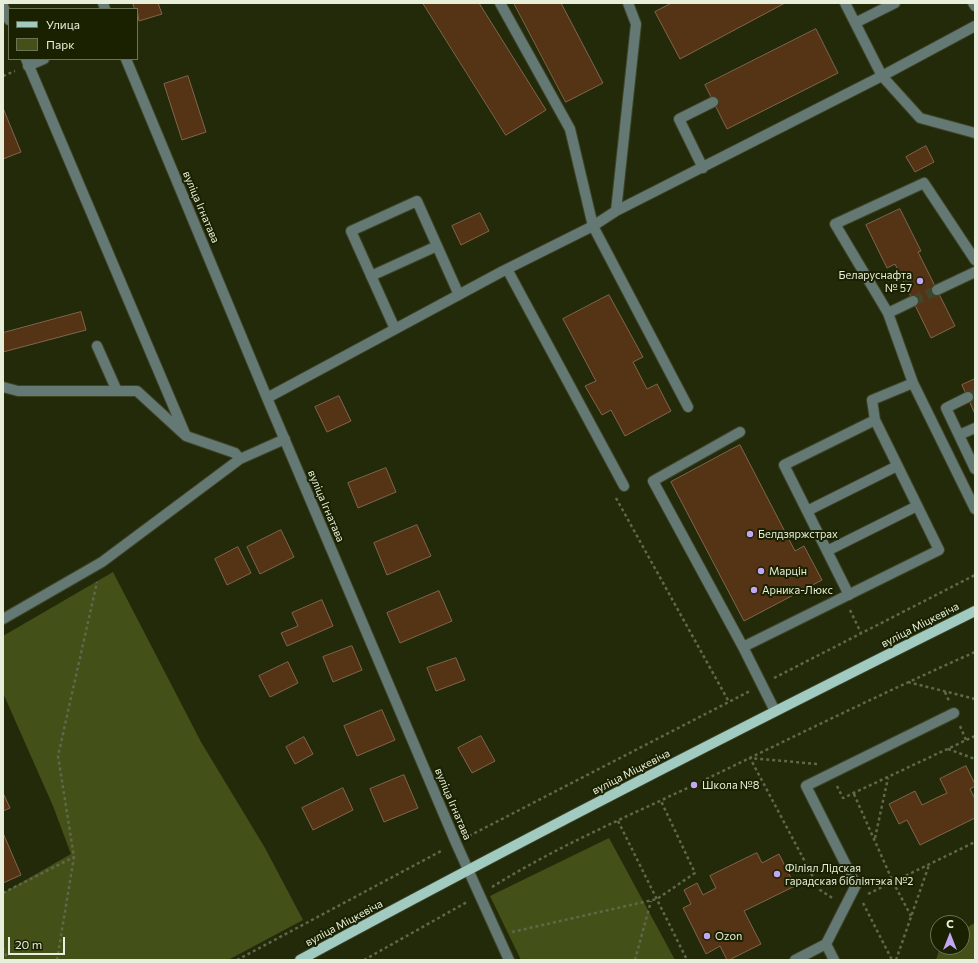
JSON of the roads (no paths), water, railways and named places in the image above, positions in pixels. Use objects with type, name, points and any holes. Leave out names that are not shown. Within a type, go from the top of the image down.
[{"type":"main road","name":"вуліца Міцкевіча","points":[[300,960],[468,869],[775,711],[975,611]]},
{"type":"street","points":[[500,3],[570,129],[593,226],[688,407]]},
{"type":"street","points":[[616,211],[636,24],[628,3]]},
{"type":"street","points":[[845,3],[882,76],[920,118],[975,133]]},
{"type":"street","points":[[856,23],[895,3]]},
{"type":"street","points":[[3,6],[8,18]]},
{"type":"street","points":[[267,398],[507,269],[593,226],[616,211],[882,76],[975,26]]},
{"type":"street","points":[[38,60],[27,62],[186,436]]},
{"type":"street","name":"вуліца Ігнатава","points":[[126,60],[267,398],[456,843],[509,960]]},
{"type":"street","points":[[703,168],[679,119],[713,102]]},
{"type":"street","points":[[975,260],[924,183],[835,224],[888,313],[913,383],[975,509]]},
{"type":"street","points":[[395,329],[351,231],[417,201],[460,294]]},
{"type":"street","points":[[370,276],[438,246]]},
{"type":"street","points":[[507,269],[624,486]]},
{"type":"street","points":[[937,290],[975,272]]},
{"type":"street","points":[[888,313],[913,301]]},
{"type":"street","points":[[97,346],[117,391]]},
{"type":"street","points":[[743,648],[939,550],[875,420],[872,400],[913,383]]},
{"type":"street","points":[[3,387],[18,391],[137,391],[186,436],[235,453],[240,459]]},
{"type":"street","points":[[968,397],[946,408],[974,462]]},
{"type":"street","points":[[849,595],[784,465],[875,420]]},
{"type":"street","points":[[959,435],[975,428]]},
{"type":"street","points":[[740,432],[653,481],[743,648],[775,711]]},
{"type":"street","points":[[3,619],[102,562],[240,459],[285,439]]},
{"type":"street","points":[[807,511],[897,466]]},
{"type":"street","points":[[827,551],[917,506]]},
{"type":"street","points":[[795,960],[826,944],[856,885],[806,786],[954,712]]},
{"type":"street","points":[[826,944],[834,960]]},
{"type":"tunnel","points":[[913,301],[937,290]]},
{"type":"tunnel","points":[[968,397],[975,394]]},
{"type":"place","name":"Беларуснафта № 57","points":[[920,281]]},
{"type":"place","name":"Белдзяржстрах","points":[[750,534]]},
{"type":"place","name":"Марцін","points":[[761,571]]},
{"type":"place","name":"Арника-Люкс","points":[[754,590]]},
{"type":"place","name":"Школа №8","points":[[694,785]]},
{"type":"place","name":"Філіял Лідская гарадская бібліятэка №2","points":[[777,874]]},
{"type":"place","name":"Ozon","points":[[707,936]]}]
